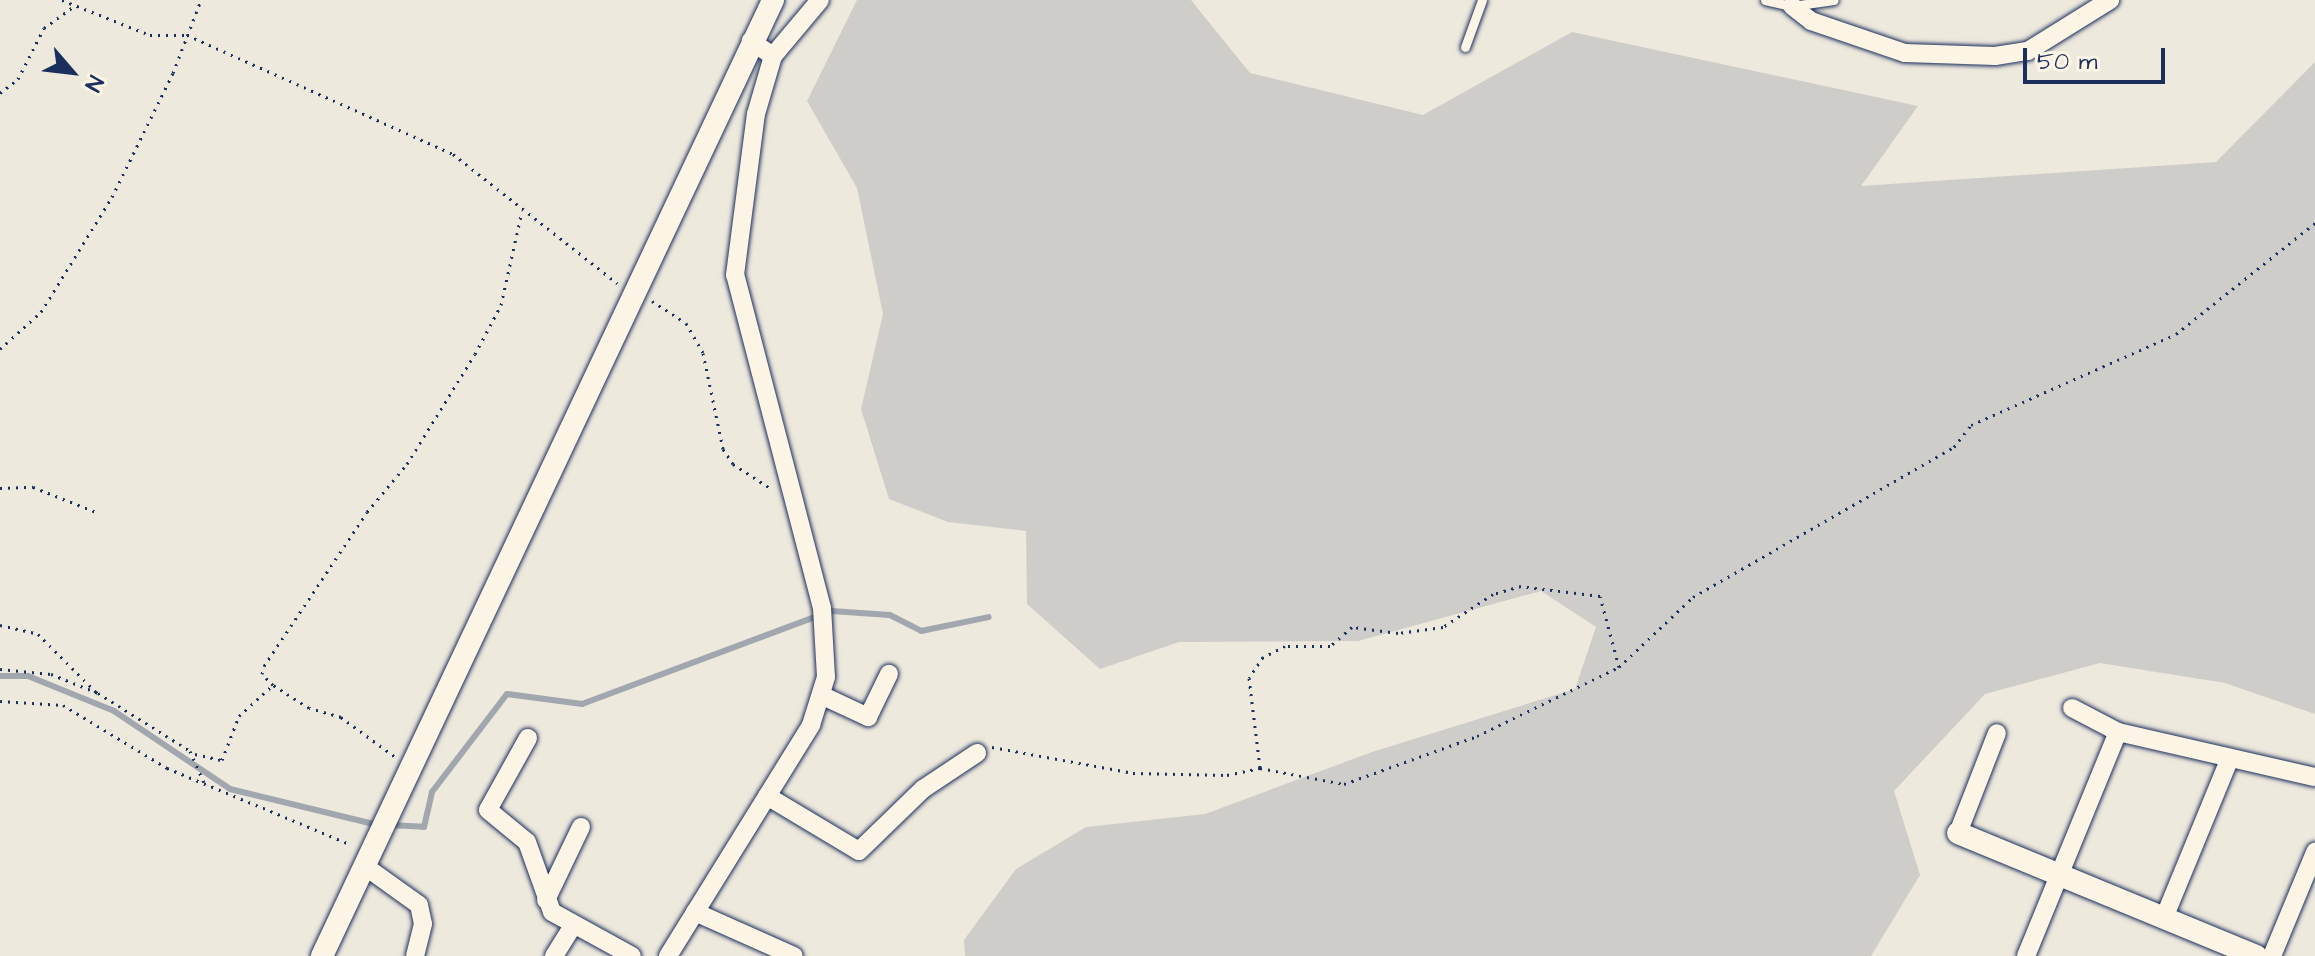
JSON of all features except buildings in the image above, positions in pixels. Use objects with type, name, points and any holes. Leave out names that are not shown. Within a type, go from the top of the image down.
[{"type":"street","points":[[322,956],[632,291],[773,0]]},
{"type":"street","points":[[668,956],[767,796],[823,696],[828,653],[823,613],[790,501],[735,275],[756,114],[773,56],[820,0]]},
{"type":"street","points":[[1792,6],[1811,21],[1905,53],[1995,56],[2028,51],[2110,0]]},
{"type":"street","points":[[751,41],[773,56]]},
{"type":"street","points":[[823,696],[868,717],[889,674]]},
{"type":"street","points":[[2072,708],[2118,732],[2315,777]]},
{"type":"street","points":[[2026,956],[2118,732]]},
{"type":"street","points":[[1997,733],[1958,833],[2257,956]]},
{"type":"street","points":[[528,738],[488,810],[527,842],[546,900],[573,925],[632,956]]},
{"type":"street","points":[[767,796],[859,851],[923,789],[977,753]]},
{"type":"street","points":[[2164,918],[2230,758]]},
{"type":"street","points":[[546,900],[581,827]]},
{"type":"street","points":[[2272,956],[2315,852]]},
{"type":"street","points":[[369,860],[419,905],[423,924],[415,956]]},
{"type":"street","points":[[695,912],[794,956]]},
{"type":"street","points":[[554,956],[573,925]]},
{"type":"lane","points":[[1465,47],[1482,0]]},
{"type":"lane","points":[[1765,0],[1792,6],[1834,0]]},
{"type":"path","points":[[62,0],[150,35],[187,35],[453,154],[496,182],[522,211],[591,269],[686,323],[703,353],[723,449],[733,464],[790,501]]},
{"type":"path","points":[[0,349],[41,312],[98,221],[143,138],[201,0]]},
{"type":"path","points":[[0,93],[18,79],[44,28],[74,6]]},
{"type":"path","points":[[412,768],[341,717],[300,704],[262,674],[264,666],[367,512],[407,464],[490,327],[522,211]]},
{"type":"path","points":[[977,753],[1011,747],[1072,767],[1133,773],[1227,775],[1260,768],[1344,784],[1381,774],[1619,667],[1693,597],[1954,447],[1971,425],[2176,334],[2315,223]]},
{"type":"path","points":[[0,488],[33,487],[96,512]]},
{"type":"path","points":[[1260,768],[1252,667],[1285,646],[1330,646],[1352,627],[1424,632],[1443,627],[1493,594],[1521,586],[1566,588],[1600,596],[1619,667]]},
{"type":"path","points":[[0,625],[38,634],[83,672],[98,693]]},
{"type":"path","points":[[0,669],[51,674],[98,693],[194,754],[222,760],[239,716],[273,685]]},
{"type":"path","points":[[0,701],[63,705],[205,784],[369,860]]},
{"type":"path","points":[[194,754],[205,784]]},
{"type":"shaded area","points":[[857,0],[1191,0],[1250,73],[1423,115],[1572,32],[1918,106],[1861,186],[2216,162],[2315,62],[2315,714],[2225,683],[2100,663],[1985,694],[1894,791],[1920,875],[1871,956],[965,956],[964,940],[1016,869],[1086,827],[1205,814],[1372,752],[1575,689],[1596,627],[1541,591],[1358,641],[1179,642],[1100,669],[1027,604],[1026,531],[948,522],[889,499],[861,409],[883,314],[857,188],[807,101]]},
{"type":"waterway","points":[[389,825],[424,827],[432,792],[507,694],[582,704],[831,611],[890,615],[921,631],[989,617]]},
{"type":"waterway","points":[[0,676],[28,676],[114,711],[230,789],[378,825]]}]
